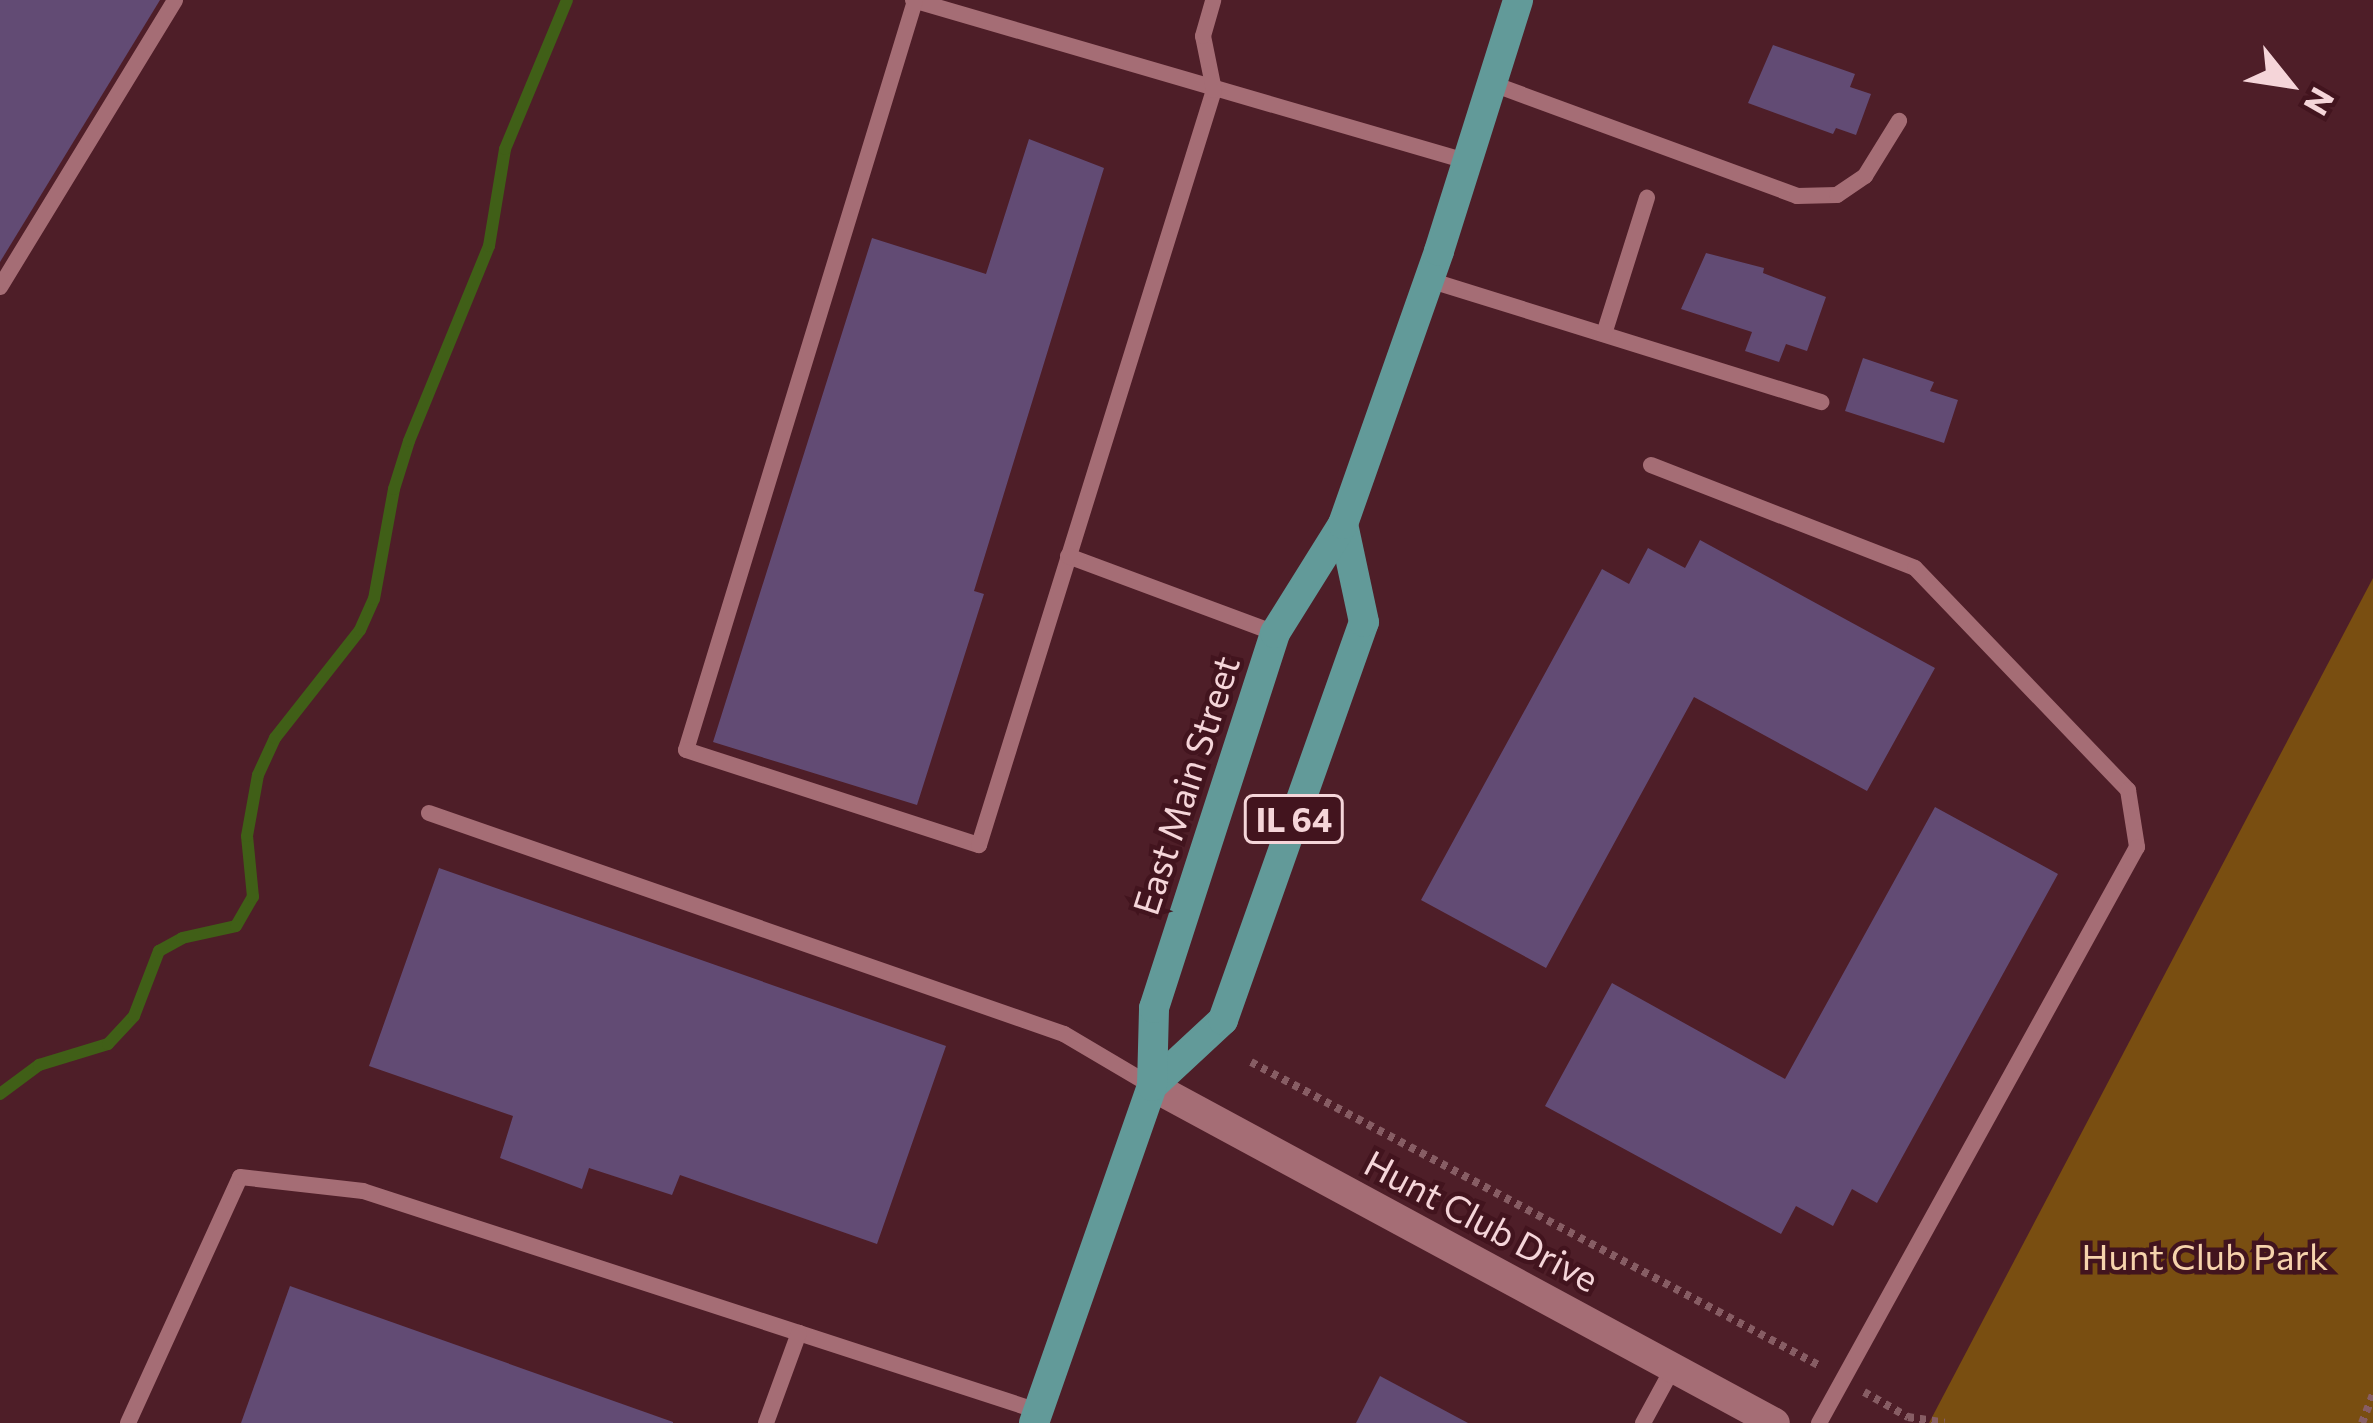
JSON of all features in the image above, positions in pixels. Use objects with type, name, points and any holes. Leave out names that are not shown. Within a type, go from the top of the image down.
[{"type":"main road","name":"East Main Street","points":[[1036,1417],[1152,1086],[1154,1008],[1275,633],[1343,524],[1469,162],[1518,0]]},
{"type":"main road","name":"East Main Street","points":[[1152,1086],[1223,1020],[1364,622],[1343,524]]},
{"type":"street","name":"Hunt Club Drive","points":[[1152,1086],[1774,1423]]},
{"type":"lane","points":[[0,287],[175,0]]},
{"type":"lane","points":[[1214,0],[1203,36],[1214,89],[979,844],[686,750],[914,0],[1214,89],[1469,162]]},
{"type":"lane","points":[[1493,84],[1796,196],[1837,195],[1865,176],[1899,122]]},
{"type":"lane","points":[[1604,334],[1647,198]]},
{"type":"lane","points":[[1429,280],[1821,402]]},
{"type":"lane","points":[[1651,465],[1915,568],[2128,790],[2137,847],[1819,1423]]},
{"type":"lane","points":[[1068,556],[1275,633]]},
{"type":"lane","points":[[429,813],[1064,1034],[1152,1086]]},
{"type":"lane","points":[[128,1423],[240,1177],[363,1191],[799,1333],[1036,1417]]},
{"type":"lane","points":[[766,1423],[799,1333]]},
{"type":"lane","points":[[1643,1423],[1673,1368]]},
{"type":"path","points":[[1251,1062],[1908,1418],[1945,1423]]},
{"type":"path","points":[[2362,1423],[2373,1394]]},
{"type":"green space","name":"Hunt Club Park","points":[[2373,578],[2373,1423],[1929,1423],[2343,635]]},
{"type":"building","points":[[0,0],[160,0],[0,262]]},
{"type":"building","points":[[1773,45],[1855,74],[1850,87],[1871,94],[1856,135],[1836,128],[1833,134],[1748,103]]},
{"type":"building","points":[[1029,139],[1104,168],[974,591],[984,594],[917,805],[713,742],[872,238],[986,274]]},
{"type":"building","points":[[1706,253],[1764,268],[1763,273],[1826,297],[1807,351],[1786,344],[1779,362],[1745,351],[1752,332],[1681,309]]},
{"type":"building","points":[[1863,358],[1934,382],[1930,391],[1958,400],[1944,443],[1845,411]]},
{"type":"building","points":[[1700,540],[1935,668],[1867,791],[1694,697],[1546,968],[1421,900],[1602,569],[1629,584],[1648,548],[1685,568]]},
{"type":"building","points":[[1935,807],[2058,874],[1877,1203],[1852,1189],[1833,1226],[1796,1206],[1781,1234],[1545,1106],[1612,983],[1785,1079]]},
{"type":"building","points":[[439,868],[946,1046],[877,1244],[680,1175],[672,1195],[589,1168],[582,1189],[500,1158],[513,1116],[369,1066]]},
{"type":"building","points":[[290,1286],[673,1422],[673,1423],[241,1423]]},
{"type":"building","points":[[1380,1376],[1468,1423],[1356,1423]]},
{"type":"waterway","points":[[0,1094],[39,1065],[108,1044],[134,1016],[159,951],[182,938],[236,926],[253,897],[247,836],[258,775],[275,738],[360,630],[374,599],[394,489],[409,441],[489,246],[505,149],[567,0]]}]
